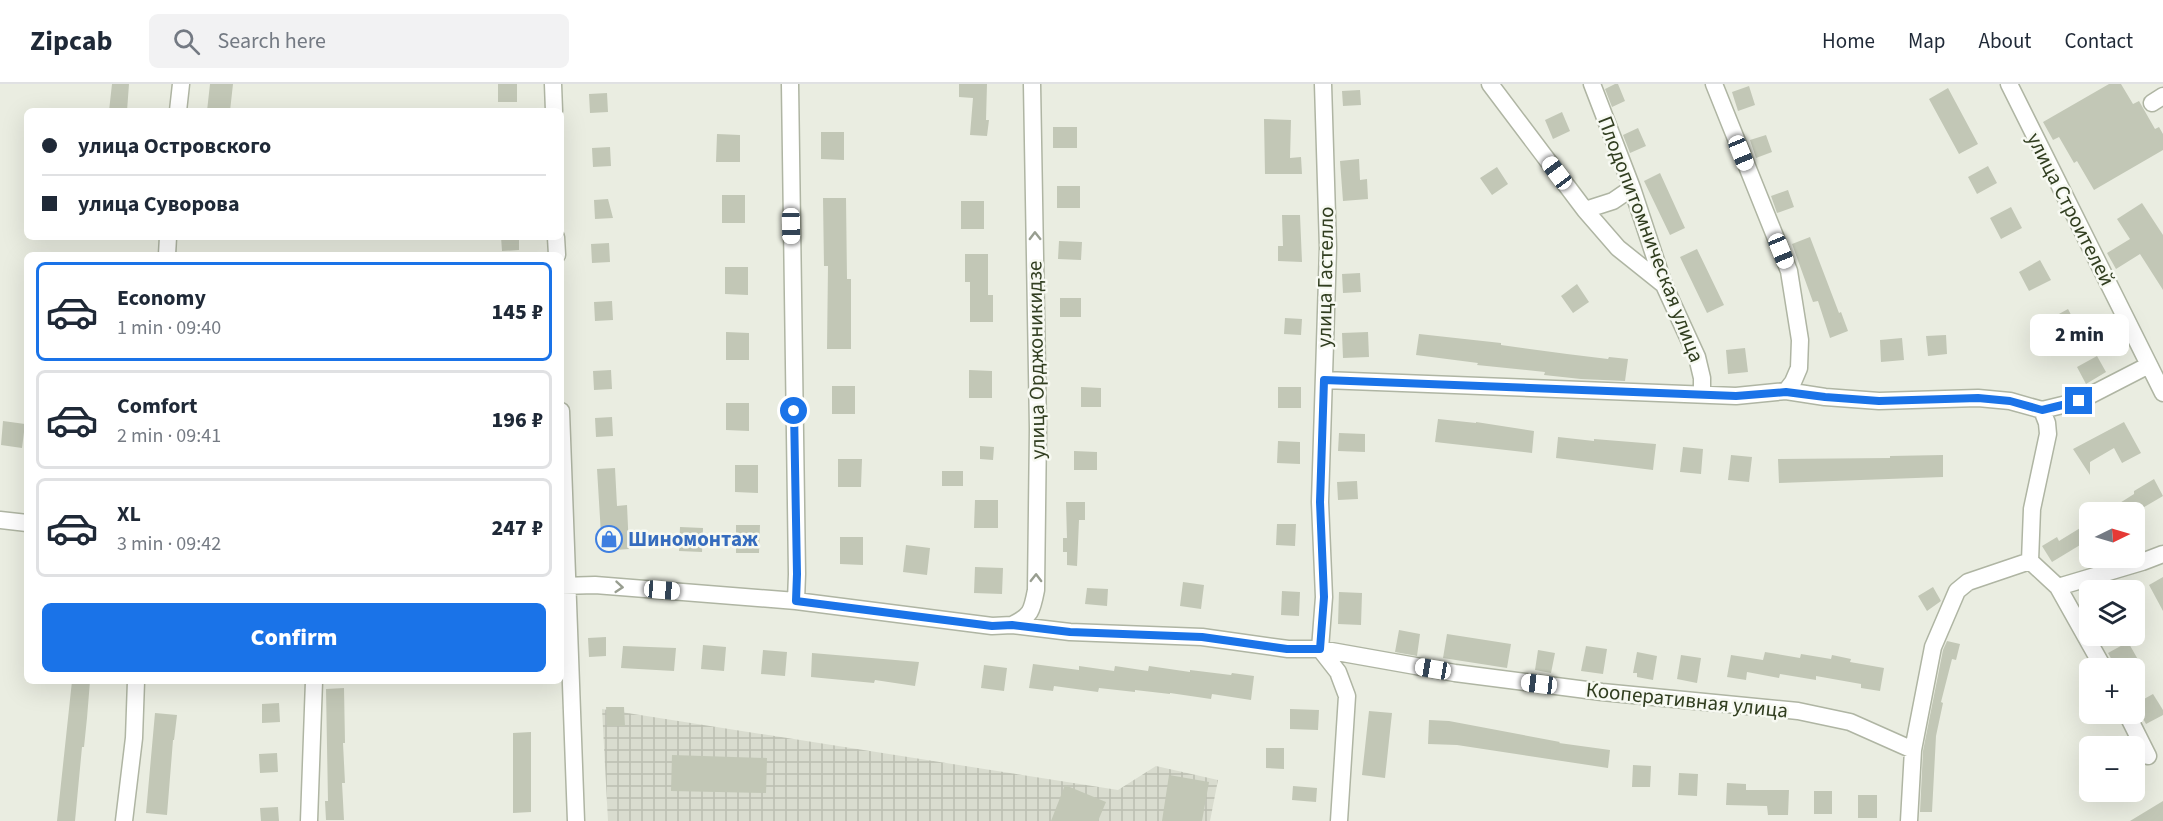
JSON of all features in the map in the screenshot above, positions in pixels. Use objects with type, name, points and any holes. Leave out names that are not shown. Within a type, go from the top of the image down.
[{"type":"street","points":[[178,108],[181,84]]},
{"type":"street","points":[[553,84],[554,108]]},
{"type":"street","points":[[790,84],[796,601]]},
{"type":"street","name":"улица Орджоникидзе","points":[[1012,625],[1026,618],[1033,606],[1036,590],[1038,429],[1032,84]]},
{"type":"street","name":"улица Гастелло","points":[[1320,649],[1324,597],[1320,502],[1328,248],[1323,84]]},
{"type":"street","points":[[1490,84],[1585,210],[1618,248],[1664,285]]},
{"type":"street","name":"Плодопитомническая улица","points":[[1592,84],[1632,188],[1664,285],[1697,357],[1702,378],[1702,394]]},
{"type":"street","points":[[1714,84],[1789,271],[1800,340],[1799,368],[1786,392]]},
{"type":"street","name":"улица Строителей","points":[[2008,84],[2163,393]]},
{"type":"street","points":[[1585,210],[1612,201],[1632,188]]},
{"type":"street","points":[[1324,380],[1736,396],[1786,392],[1879,401],[1978,398],[2010,401],[2042,410],[2079,401],[2149,365]]},
{"type":"street","points":[[2042,410],[2048,434],[2032,509],[2030,561],[2058,587],[2098,658]]},
{"type":"street","points":[[0,520],[24,524]]},
{"type":"street","points":[[2058,587],[2163,554]]},
{"type":"street","points":[[1909,821],[1913,750],[1933,646],[1957,591],[1968,582],[2030,561]]},
{"type":"street","name":"Кооперативная улица","points":[[564,586],[595,585],[796,601],[992,626],[1012,625],[1070,632],[1202,637],[1287,649],[1320,649],[1455,674],[1602,692],[1798,711],[1850,722],[1913,750]]},
{"type":"street","points":[[564,604],[576,821]]},
{"type":"street","points":[[1320,649],[1338,672],[1347,696],[1339,821]]},
{"type":"street","points":[[123,821],[134,738],[136,684]]},
{"type":"street","points":[[309,821],[314,684]]},
{"type":"street","points":[[2132,724],[2148,756]]},
{"type":"shaded area","points":[[602,709],[1118,790],[1156,766],[1218,780],[1210,821],[608,821]]},
{"type":"building","points":[[112,84],[129,84],[127,108],[109,108]]},
{"type":"building","points":[[210,84],[233,84],[230,108],[207,108]]},
{"type":"building","points":[[498,84],[517,84],[517,102],[498,102]]},
{"type":"building","points":[[959,84],[987,84],[986,120],[989,120],[987,136],[970,135],[973,98],[959,97]]},
{"type":"building","points":[[1618,84],[1625,101],[1612,107],[1605,89]]},
{"type":"building","points":[[2109,84],[2121,84],[2133,104],[2139,101],[2155,129],[2159,127],[2163,134],[2163,150],[2094,190],[2077,161],[2074,163],[2059,137],[2053,140],[2043,122]]},
{"type":"building","points":[[1749,86],[1755,105],[1738,111],[1732,92]]},
{"type":"building","points":[[1948,88],[1978,144],[1959,154],[1929,99]]},
{"type":"building","points":[[1360,90],[1361,105],[1343,106],[1342,91]]},
{"type":"building","points":[[607,93],[608,112],[590,113],[589,94]]},
{"type":"building","points":[[1562,112],[1570,131],[1553,139],[1545,120]]},
{"type":"building","points":[[1264,119],[1291,120],[1290,158],[1301,157],[1302,174],[1265,174]]},
{"type":"building","points":[[1053,127],[1077,127],[1077,148],[1053,148]]},
{"type":"building","points":[[1638,128],[1646,146],[1630,153],[1623,135]]},
{"type":"building","points":[[821,132],[844,132],[844,160],[821,159]]},
{"type":"building","points":[[717,134],[740,135],[740,162],[716,162]]},
{"type":"building","points":[[1766,135],[1772,152],[1756,158],[1750,140]]},
{"type":"building","points":[[610,147],[611,166],[593,167],[592,148]]},
{"type":"building","points":[[1359,159],[1360,180],[1367,179],[1368,199],[1343,201],[1340,161]]},
{"type":"building","points":[[1988,166],[1997,183],[1977,194],[1968,177]]},
{"type":"building","points":[[1497,167],[1508,184],[1492,195],[1480,178]]},
{"type":"building","points":[[1660,173],[1685,228],[1670,235],[1644,181]]},
{"type":"building","points":[[1057,186],[1080,186],[1080,208],[1057,208]]},
{"type":"building","points":[[1788,190],[1794,207],[1777,213],[1771,196]]},
{"type":"building","points":[[722,195],[745,195],[745,223],[722,223]]},
{"type":"building","points":[[823,198],[846,198],[847,279],[851,279],[851,349],[827,349],[828,266],[824,266]]},
{"type":"building","points":[[608,199],[613,218],[595,219],[594,200]]},
{"type":"building","points":[[961,201],[984,201],[984,229],[961,229]]},
{"type":"building","points":[[2142,203],[2163,235],[2163,290],[2140,254],[2116,269],[2107,253],[2130,239],[2117,219]]},
{"type":"building","points":[[2011,207],[2022,228],[2001,239],[1990,218]]},
{"type":"building","points":[[1282,215],[1300,215],[1302,262],[1278,261],[1278,246],[1283,246]]},
{"type":"building","points":[[1810,237],[1848,331],[1830,338],[1818,301],[1813,302],[1792,244]]},
{"type":"building","points":[[501,240],[519,240],[519,250],[502,251]]},
{"type":"building","points":[[1059,241],[1082,242],[1081,260],[1058,259]]},
{"type":"building","points":[[609,243],[610,262],[592,263],[591,244]]},
{"type":"building","points":[[1697,249],[1724,305],[1707,313],[1680,257]]},
{"type":"building","points":[[965,254],[988,254],[988,295],[993,295],[993,322],[970,322],[970,282],[965,282]]},
{"type":"building","points":[[2040,260],[2051,280],[2029,291],[2019,272]]},
{"type":"building","points":[[725,267],[748,267],[748,295],[725,294]]},
{"type":"building","points":[[1360,273],[1361,292],[1343,293],[1342,274]]},
{"type":"building","points":[[1577,284],[1589,302],[1573,313],[1561,296]]},
{"type":"building","points":[[1060,298],[1081,298],[1081,317],[1060,317]]},
{"type":"building","points":[[612,301],[613,320],[595,321],[594,302]]},
{"type":"building","points":[[2068,309],[2079,330],[2059,341],[2048,320]]},
{"type":"building","points":[[1285,318],[1302,319],[1301,335],[1284,334]]},
{"type":"building","points":[[726,332],[749,333],[749,360],[726,360]]},
{"type":"building","points":[[1368,332],[1369,357],[1343,358],[1342,333]]},
{"type":"building","points":[[1419,334],[1501,343],[1501,345],[1608,359],[1609,357],[1628,359],[1625,381],[1544,375],[1545,372],[1477,365],[1478,363],[1416,355]]},
{"type":"building","points":[[1946,335],[1947,354],[1928,356],[1926,336]]},
{"type":"building","points":[[1902,338],[1904,360],[1881,362],[1880,340]]},
{"type":"building","points":[[1745,348],[1748,372],[1728,374],[1726,350]]},
{"type":"building","points":[[2097,356],[2106,372],[2086,384],[2077,367]]},
{"type":"building","points":[[611,370],[612,389],[594,390],[593,371]]},
{"type":"building","points":[[969,370],[992,371],[992,398],[969,398]]},
{"type":"building","points":[[832,386],[855,386],[855,414],[832,414]]},
{"type":"building","points":[[1081,387],[1101,388],[1101,407],[1081,407]]},
{"type":"building","points":[[1278,387],[1301,387],[1301,408],[1278,408]]},
{"type":"building","points":[[726,403],[749,403],[749,431],[726,430]]},
{"type":"building","points":[[612,417],[613,436],[596,437],[595,418]]},
{"type":"building","points":[[1438,419],[1534,431],[1532,453],[1435,442]]},
{"type":"building","points":[[3,421],[24,424],[22,448],[1,445]]},
{"type":"building","points":[[2124,422],[2141,453],[2122,463],[2114,448],[2090,462],[2090,475],[2073,449]]},
{"type":"building","points":[[1339,433],[1365,434],[1365,452],[1338,451]]},
{"type":"building","points":[[1558,437],[1656,444],[1653,470],[1556,458]]},
{"type":"building","points":[[1278,441],[1300,442],[1300,464],[1277,463]]},
{"type":"building","points":[[980,446],[994,447],[993,460],[980,459]]},
{"type":"building","points":[[1683,447],[1703,449],[1701,474],[1680,472]]},
{"type":"building","points":[[1074,451],[1097,452],[1097,470],[1074,470]]},
{"type":"building","points":[[1731,455],[1752,457],[1749,482],[1728,480]]},
{"type":"building","points":[[1943,455],[1943,477],[1779,483],[1778,459]]},
{"type":"building","points":[[838,459],[862,459],[861,487],[838,487]]},
{"type":"building","points":[[735,465],[758,465],[758,493],[735,492]]},
{"type":"building","points":[[615,468],[617,506],[627,505],[629,549],[602,551],[597,469]]},
{"type":"building","points":[[942,471],[963,471],[963,486],[942,486]]},
{"type":"building","points":[[2154,479],[2163,496],[2145,507],[2145,502],[2121,502],[2134,494],[2134,491]]},
{"type":"building","points":[[1357,481],[1358,499],[1338,500],[1337,482]]},
{"type":"building","points":[[975,500],[998,500],[998,528],[974,528]]},
{"type":"building","points":[[1066,502],[1085,502],[1085,520],[1079,520],[1077,566],[1067,565],[1067,552],[1063,552],[1063,538],[1067,538]]},
{"type":"building","points":[[1277,524],[1296,524],[1295,546],[1276,545]]},
{"type":"building","points":[[736,525],[760,525],[759,553],[736,553]]},
{"type":"building","points":[[680,527],[703,528],[702,552],[679,551]]},
{"type":"building","points":[[2079,529],[2079,546],[2052,562],[2042,546],[2057,537],[2059,541]]},
{"type":"building","points":[[840,537],[863,537],[863,565],[840,564]]},
{"type":"building","points":[[906,545],[930,548],[927,575],[903,572]]},
{"type":"building","points":[[975,567],[1003,568],[1002,594],[974,593]]},
{"type":"building","points":[[2163,577],[2163,611],[2149,585]]},
{"type":"building","points":[[1183,582],[1204,585],[1201,609],[1180,606]]},
{"type":"building","points":[[1933,587],[1941,601],[1927,611],[1918,596]]},
{"type":"building","points":[[1087,588],[1108,589],[1107,606],[1085,604]]},
{"type":"building","points":[[1282,591],[1300,592],[1299,616],[1281,615]]},
{"type":"building","points":[[1339,592],[1362,593],[1361,625],[1338,624]]},
{"type":"building","points":[[1399,630],[1420,634],[1417,656],[1395,652]]},
{"type":"building","points":[[1447,634],[1511,644],[1507,668],[1443,658]]},
{"type":"building","points":[[606,637],[606,656],[589,657],[588,638]]},
{"type":"building","points":[[1947,641],[1960,644],[1956,660],[1952,659],[1941,702],[1943,703],[1936,736],[1932,812],[1920,812],[1923,751],[1943,650]]},
{"type":"building","points":[[703,645],[726,647],[724,671],[701,669]]},
{"type":"building","points":[[623,646],[676,648],[674,671],[621,668]]},
{"type":"building","points":[[1586,646],[1607,649],[1603,674],[1581,671]]},
{"type":"building","points":[[2121,646],[2130,646],[2137,658],[2111,658],[2108,653]]},
{"type":"building","points":[[763,650],[787,652],[785,676],[761,674]]},
{"type":"building","points":[[1538,650],[1555,653],[1551,673],[1535,670]]},
{"type":"building","points":[[1637,652],[1657,656],[1653,680],[1637,677],[1637,673],[1633,673]]},
{"type":"building","points":[[1765,652],[1800,658],[1801,654],[1831,659],[1832,655],[1851,659],[1850,662],[1884,668],[1880,691],[1861,688],[1861,684],[1816,676],[1816,680],[1780,674],[1779,678],[1747,672],[1746,680],[1727,677],[1731,655],[1763,660]]},
{"type":"building","points":[[812,653],[919,662],[915,686],[875,680],[874,683],[811,677]]},
{"type":"building","points":[[1681,655],[1701,658],[1697,683],[1677,679]]},
{"type":"building","points":[[1033,664],[1079,670],[1079,666],[1114,671],[1115,666],[1148,671],[1149,666],[1190,672],[1190,670],[1254,676],[1251,700],[1212,694],[1211,699],[1170,693],[1099,688],[1098,692],[1054,686],[1053,691],[1029,688]]},
{"type":"building","points":[[984,665],[1007,668],[1004,691],[981,688]]},
{"type":"building","points":[[72,684],[90,684],[75,821],[57,821]]},
{"type":"building","points":[[344,688],[345,783],[342,783],[344,820],[326,820],[325,801],[328,801],[326,689]]},
{"type":"building","points":[[2153,694],[2163,710],[2163,715],[2146,724],[2145,722],[2145,698]]},
{"type":"building","points":[[279,703],[280,722],[262,723],[262,704]]},
{"type":"building","points":[[606,707],[624,707],[625,726],[607,726]]},
{"type":"building","points":[[1290,709],[1319,710],[1318,730],[1290,729]]},
{"type":"building","points":[[1369,711],[1392,713],[1385,778],[1362,775]]},
{"type":"building","points":[[155,713],[177,715],[167,815],[146,813]]},
{"type":"building","points":[[1429,720],[1449,721],[1559,743],[1610,750],[1608,768],[1457,745],[1428,744]]},
{"type":"building","points":[[531,732],[531,812],[513,813],[513,733]]},
{"type":"building","points":[[1266,748],[1284,748],[1284,769],[1266,768]]},
{"type":"building","points":[[277,753],[278,772],[260,773],[259,754]]},
{"type":"building","points":[[672,755],[767,758],[766,793],[671,791]]},
{"type":"building","points":[[1633,765],[1651,766],[1650,787],[1632,787]]},
{"type":"building","points":[[1679,773],[1698,774],[1697,796],[1678,795]]},
{"type":"building","points":[[1169,775],[1209,782],[1202,821],[1162,821]]},
{"type":"building","points":[[1727,783],[1746,784],[1746,790],[1789,790],[1788,815],[1768,815],[1767,806],[1726,805]]},
{"type":"building","points":[[1065,785],[1106,802],[1098,821],[1051,821]]},
{"type":"building","points":[[1293,786],[1317,788],[1316,802],[1292,800]]},
{"type":"building","points":[[1814,791],[1832,791],[1832,814],[1814,814]]},
{"type":"building","points":[[1858,795],[1877,795],[1877,818],[1858,818]]},
{"type":"building","points":[[2163,801],[2163,821],[2130,821]]},
{"type":"building","points":[[278,807],[279,821],[261,821],[260,808]]},
{"type":"place","name":"Шиномонтаж","points":[[609,539]]},
{"type":"route","points":[[794,411],[796,601],[992,626],[1012,625],[1070,632],[1202,637],[1287,649],[1320,649],[1324,597],[1320,502],[1324,380],[1657,394],[1736,396],[1786,392],[1879,401],[1978,398],[2010,401],[2042,410],[2079,401]]}]
